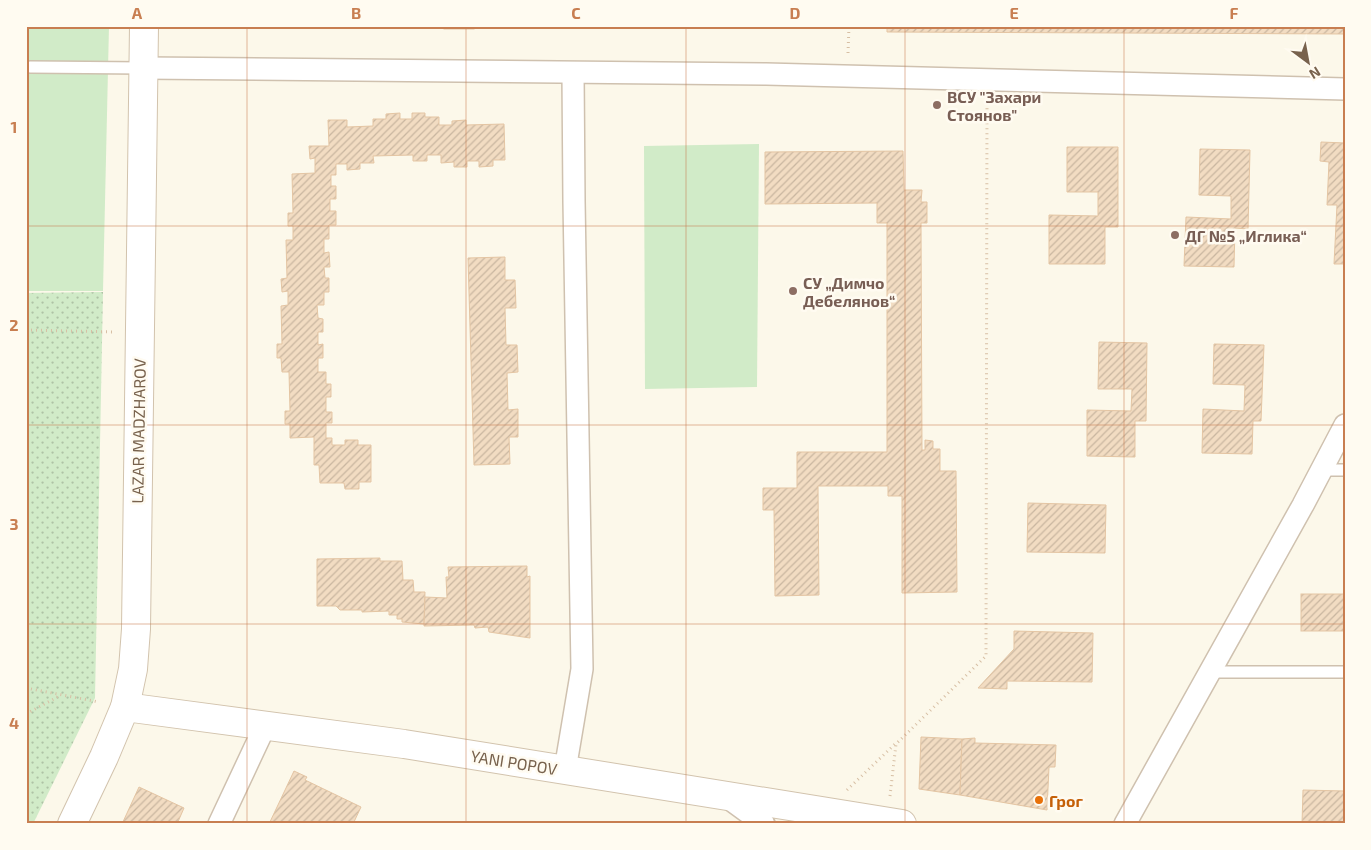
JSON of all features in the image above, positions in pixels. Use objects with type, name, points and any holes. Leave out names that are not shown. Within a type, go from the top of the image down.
[{"type":"main road","name":"LAZAR MADZHAROV","points":[[72,824],[104,757],[125,707],[133,669],[136,629],[144,26]]},
{"type":"main road","name":"YANI POPOV","points":[[125,707],[404,744],[895,823]]},
{"type":"street","points":[[143,68],[766,74],[1345,89]]},
{"type":"street","points":[[565,770],[582,668],[573,72]]},
{"type":"street","points":[[1125,824],[1211,672],[1345,425]]},
{"type":"street","points":[[220,824],[265,726]]},
{"type":"street","points":[[722,794],[764,824]]},
{"type":"lane","points":[[30,67],[143,68]]},
{"type":"lane","points":[[1322,470],[1345,470]]},
{"type":"lane","points":[[1211,672],[1345,672]]},
{"type":"path","points":[[825,811],[986,656],[987,80]]},
{"type":"path","points":[[26,330],[140,332]]},
{"type":"path","points":[[26,688],[125,707]]},
{"type":"path","points":[[26,714],[62,695]]},
{"type":"path","points":[[895,823],[896,744]]},
{"type":"green space","points":[[26,26],[109,26],[103,291],[26,291]]},
{"type":"green space","points":[[759,144],[757,387],[645,389],[644,146]]},
{"type":"green space","points":[[103,292],[95,698],[33,824],[26,824],[26,293]]},
{"type":"building","points":[[444,26],[474,26],[474,29],[444,29]]},
{"type":"building","points":[[478,26],[509,26],[509,28],[478,28]]},
{"type":"building","points":[[887,26],[1345,26],[1345,34],[887,32]]},
{"type":"building","points":[[400,113],[400,119],[412,119],[412,113],[425,113],[425,117],[439,117],[439,125],[452,125],[452,121],[466,120],[466,125],[504,124],[505,160],[493,160],[493,166],[479,167],[479,161],[467,161],[467,167],[454,167],[454,162],[441,163],[441,155],[427,155],[427,161],[413,161],[413,155],[373,156],[374,163],[360,163],[360,169],[347,170],[347,164],[336,164],[336,175],[331,175],[331,186],[336,186],[336,199],[330,199],[330,211],[336,211],[336,225],[329,225],[329,239],[324,239],[324,253],[329,252],[330,267],[324,267],[325,278],[329,278],[329,292],[324,292],[324,305],[317,305],[318,318],[323,319],[323,332],[318,332],[318,345],[323,344],[323,358],[318,358],[318,372],[326,372],[326,384],[331,384],[331,397],[326,397],[326,412],[332,412],[332,423],[326,423],[326,438],[332,438],[332,445],[345,445],[345,440],[358,440],[358,445],[371,445],[371,482],[359,482],[359,489],[345,489],[344,483],[320,483],[319,465],[314,465],[314,437],[290,438],[290,424],[285,424],[285,411],[290,411],[289,372],[282,372],[281,358],[277,358],[277,344],[282,344],[281,306],[288,305],[288,291],[282,292],[281,279],[287,278],[286,240],[293,240],[293,226],[288,226],[288,213],[293,213],[292,174],[315,173],[315,158],[310,159],[309,146],[329,146],[328,120],[347,120],[347,127],[373,126],[373,119],[386,119],[386,114]]},
{"type":"building","points":[[1321,142],[1345,143],[1345,264],[1334,264],[1337,205],[1327,205],[1329,162],[1320,161]]},
{"type":"building","points":[[1067,147],[1118,147],[1118,227],[1105,227],[1105,264],[1049,264],[1049,215],[1098,216],[1098,192],[1067,192]]},
{"type":"building","points":[[1200,149],[1250,150],[1248,229],[1235,228],[1234,267],[1184,266],[1186,217],[1231,219],[1231,196],[1199,195]]},
{"type":"building","points":[[903,151],[904,190],[922,190],[921,202],[927,202],[927,223],[921,223],[922,450],[925,450],[925,440],[933,441],[933,449],[940,449],[940,471],[956,471],[957,592],[902,593],[902,496],[888,496],[888,486],[818,486],[819,595],[775,596],[774,510],[763,510],[763,488],[797,488],[797,452],[887,452],[887,223],[877,223],[877,203],[765,204],[765,152]]},
{"type":"building","points":[[505,257],[505,280],[515,280],[516,308],[505,308],[506,345],[517,345],[518,372],[507,373],[508,410],[518,409],[518,437],[509,437],[510,464],[474,465],[468,258]]},
{"type":"building","points":[[1099,342],[1147,343],[1146,421],[1135,421],[1135,457],[1087,456],[1087,410],[1131,411],[1132,389],[1098,389]]},
{"type":"building","points":[[1214,344],[1264,345],[1261,421],[1253,421],[1252,454],[1202,453],[1203,409],[1244,411],[1245,385],[1213,384]]},
{"type":"building","points":[[1028,503],[1106,505],[1105,553],[1027,552]]},
{"type":"building","points":[[380,558],[380,561],[402,561],[403,580],[413,580],[414,592],[425,592],[424,624],[402,622],[402,619],[397,619],[397,615],[389,615],[389,611],[362,612],[362,610],[340,610],[336,606],[317,606],[317,559]]},
{"type":"building","points":[[527,566],[527,577],[530,576],[530,638],[489,632],[488,627],[475,628],[474,625],[424,626],[425,597],[447,598],[446,577],[449,577],[448,567]]},
{"type":"building","points":[[1301,594],[1345,594],[1345,631],[1301,631]]},
{"type":"building","points":[[1014,631],[1093,633],[1092,682],[1007,681],[1007,689],[978,688],[1014,649]]},
{"type":"building","points":[[921,737],[962,739],[960,795],[919,789]]},
{"type":"building","points":[[975,738],[975,743],[1056,745],[1055,767],[1049,767],[1047,810],[960,795],[962,739]]},
{"type":"building","points":[[294,771],[307,777],[305,780],[361,807],[353,824],[269,824]]},
{"type":"building","points":[[139,787],[184,808],[177,824],[122,824]]},
{"type":"building","points":[[1303,790],[1345,791],[1345,824],[1302,824]]},
{"type":"place","name":"ВСУ \"Захари Стоянов\"","points":[[937,105]]},
{"type":"place","name":"ДГ №5 „Иглика“","points":[[1175,235]]},
{"type":"place","name":"СУ „Димчо Дебелянов“","points":[[793,291]]},
{"type":"place","name":"Грог","points":[[1039,800]]}]
